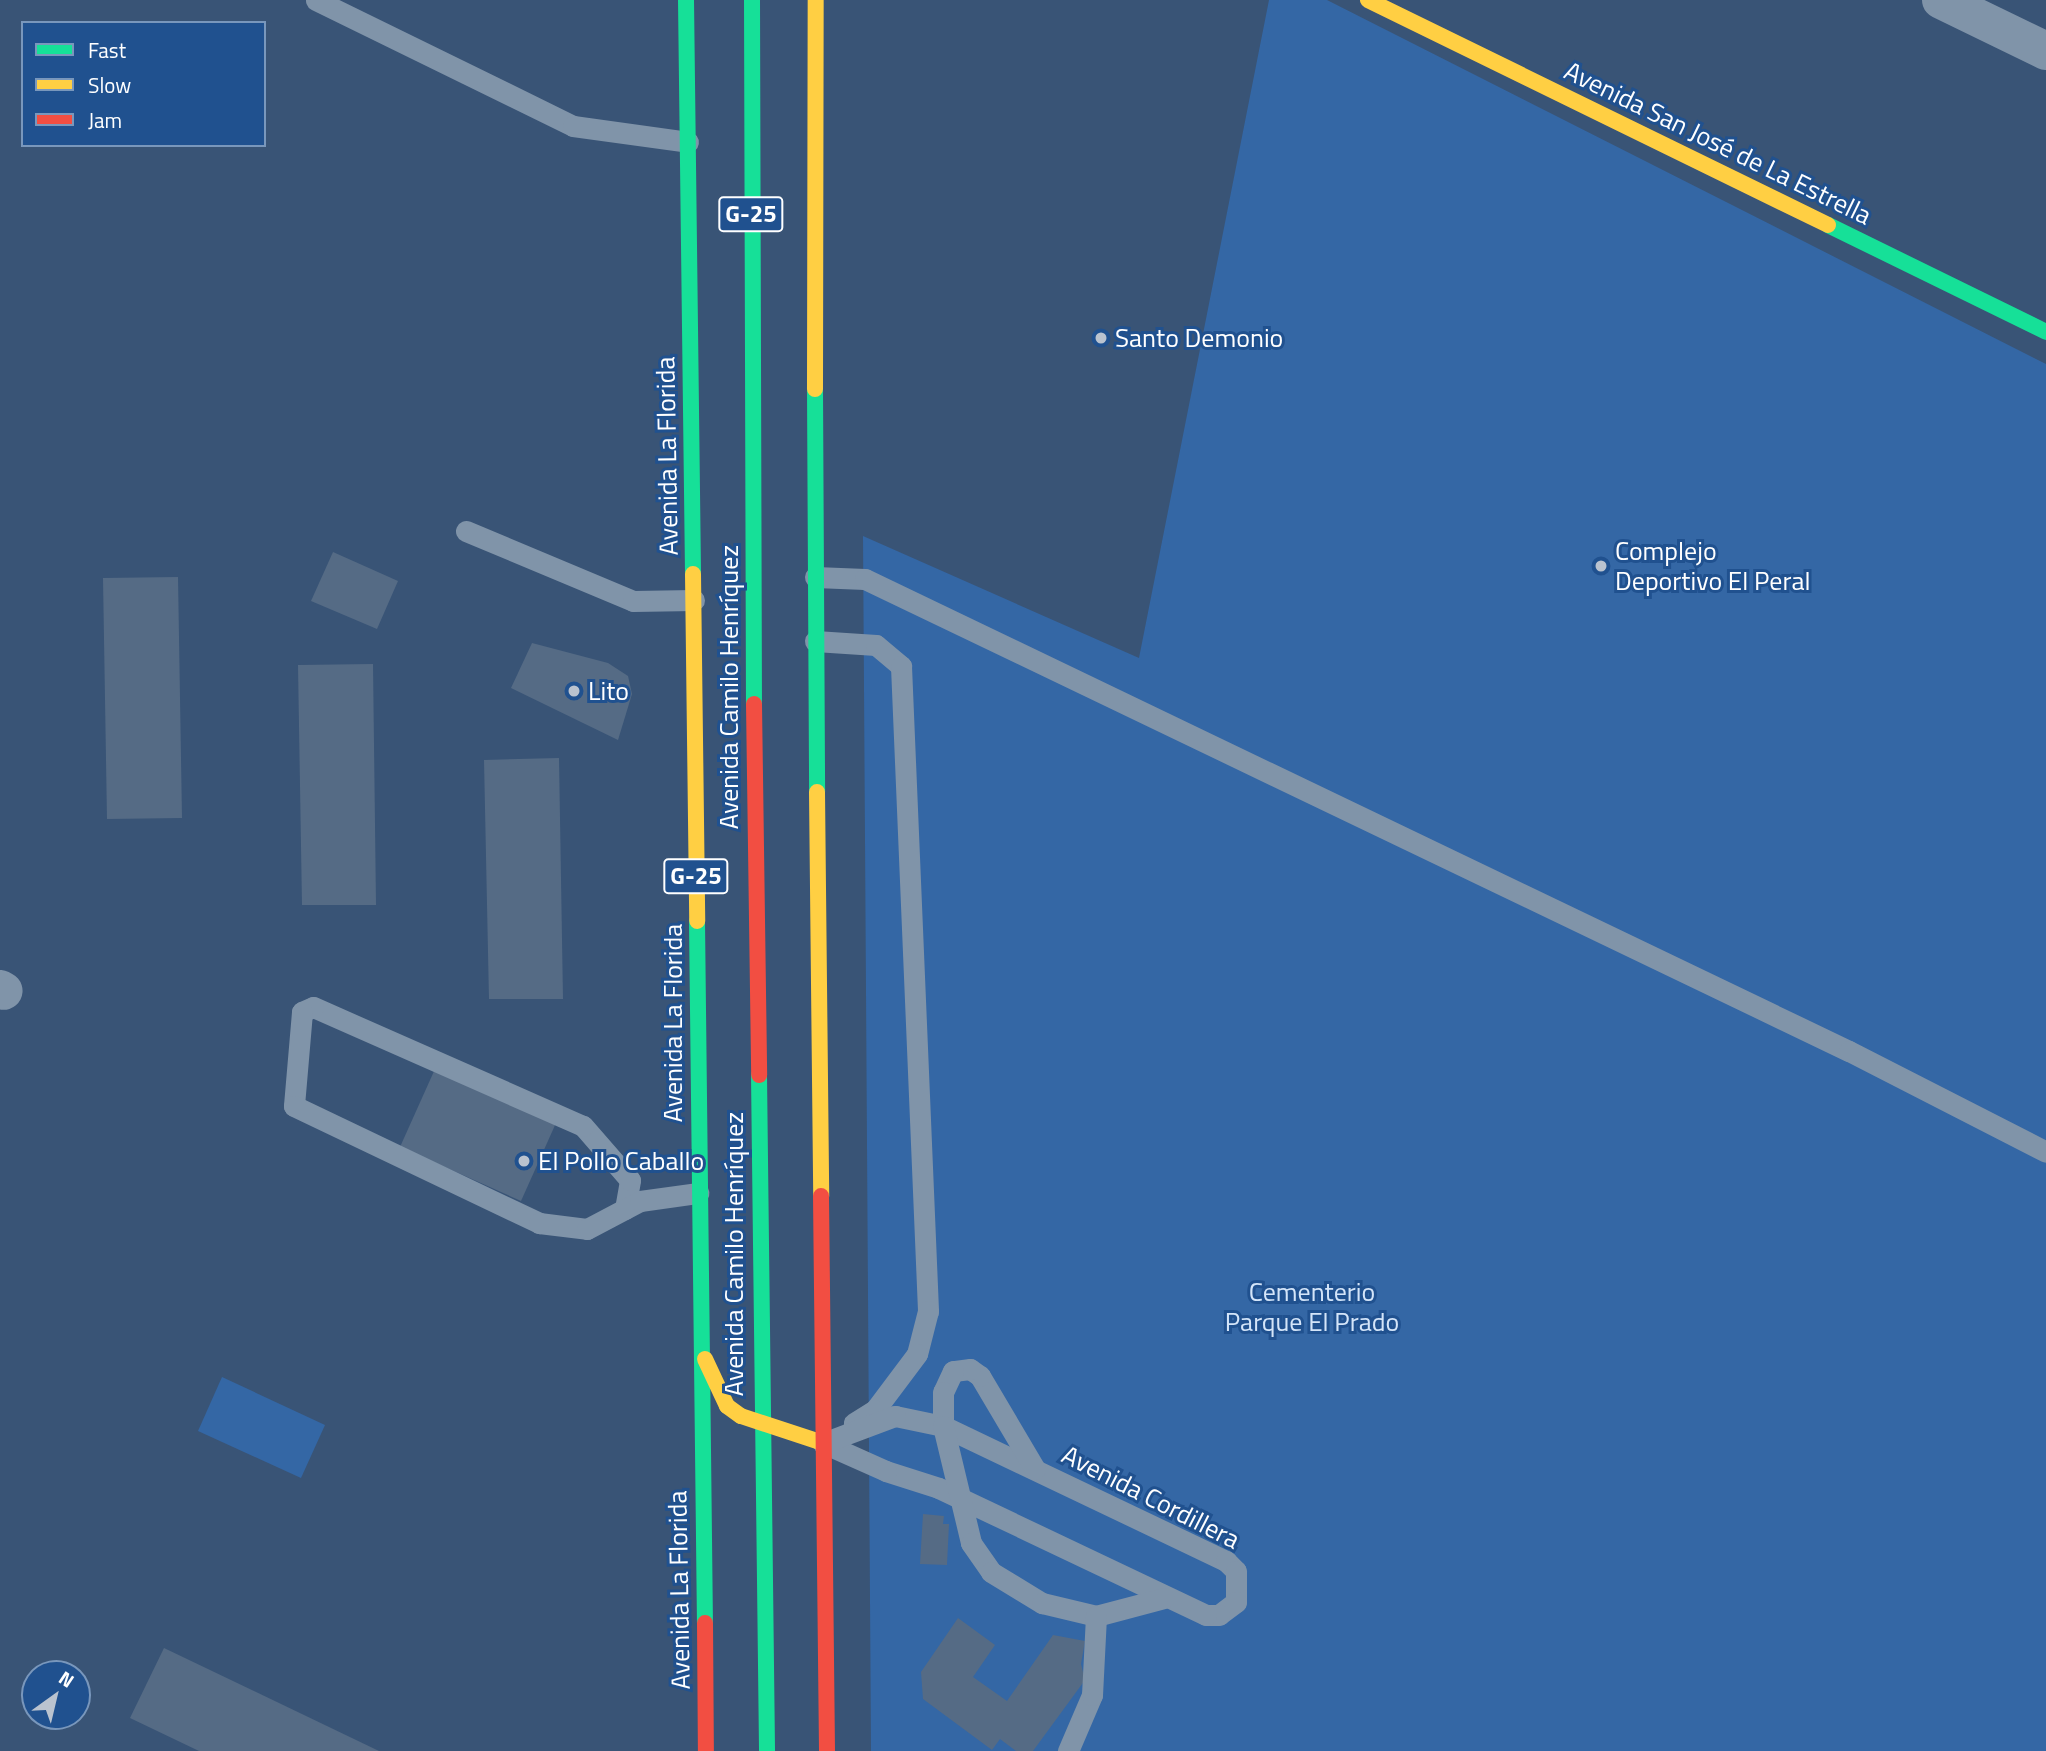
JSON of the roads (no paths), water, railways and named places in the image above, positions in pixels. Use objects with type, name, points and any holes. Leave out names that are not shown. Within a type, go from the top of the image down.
[{"type":"main road","name":"Avenida La Florida","points":[[687,0],[699,1337],[706,1751]]},
{"type":"main road","name":"Avenida Camilo Henríquez","points":[[752,0],[760,1422],[767,1751]]},
{"type":"main road","points":[[817,0],[815,641],[827,1751]]},
{"type":"main road","name":"Avenida San José de La Estrella","points":[[1368,0],[2046,332]]},
{"type":"main road","points":[[699,1337],[709,1374],[727,1406],[760,1422],[823,1443]]},
{"type":"street","points":[[1941,0],[2046,51]]},
{"type":"lane","points":[[316,0],[573,126],[688,142]]},
{"type":"lane","points":[[466,531],[633,601],[694,600]]},
{"type":"lane","points":[[816,577],[865,579],[1837,1045],[2046,1152]]},
{"type":"lane","points":[[815,641],[876,645],[901,666],[928,1311],[917,1354],[874,1410],[823,1443]]},
{"type":"lane","points":[[625,1209],[630,1180],[583,1126],[313,1007],[302,1012],[294,1106],[313,1119],[539,1223],[587,1229],[625,1209],[640,1201],[698,1193]]},
{"type":"lane","points":[[1035,1469],[980,1376],[970,1370],[953,1371],[943,1392],[943,1426],[958,1500],[971,1543],[991,1572],[1042,1603],[1096,1616],[1164,1598]]},
{"type":"lane","name":"Avenida Cordillera","points":[[895,1416],[943,1426],[1226,1561],[1236,1571],[1236,1602],[1219,1615],[1206,1615],[1164,1598],[917,1478],[886,1471],[823,1443],[895,1416]]},
{"type":"lane","points":[[1068,1751],[1092,1695],[1096,1616]]},
{"type":"place","name":"Santo Demonio","points":[[1101,338]]},
{"type":"place","name":"Complejo Deportivo El Peral","points":[[1601,566]]},
{"type":"place","name":"Lito","points":[[574,691]]},
{"type":"place","name":"El Pollo Caballo","points":[[524,1161]]},
{"type":"park label","name":"Cementerio Parque El Prado","points":[[1312,1307]]}]
